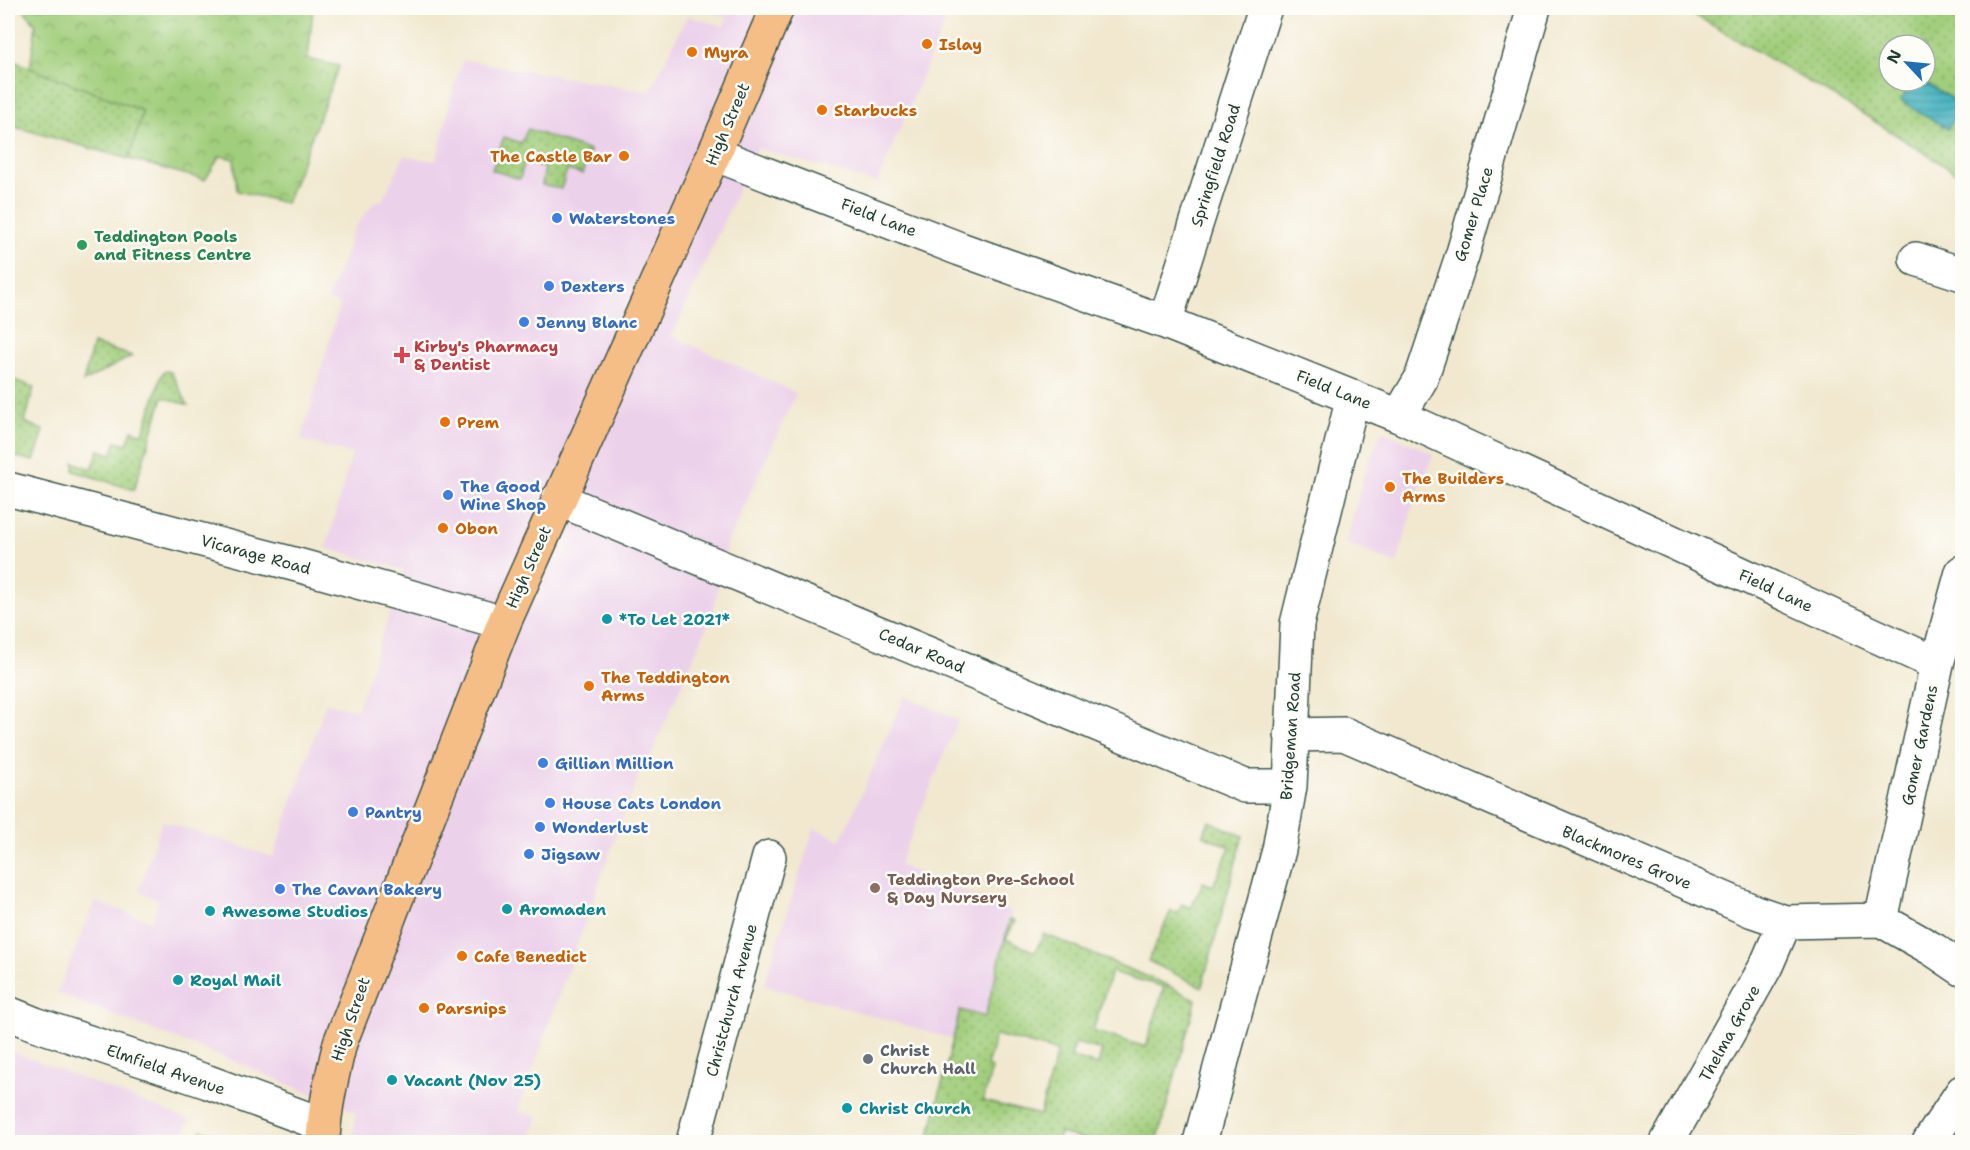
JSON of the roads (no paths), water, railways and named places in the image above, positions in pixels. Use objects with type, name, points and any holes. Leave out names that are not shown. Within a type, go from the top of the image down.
[{"type":"main road","name":"High Street","points":[[323,1134],[330,1081],[340,1043],[504,622],[777,8]]},
{"type":"street","name":"Springfield Road","points":[[1165,322],[1265,8]]},
{"type":"street","name":"Gomer Place","points":[[1399,416],[1421,379],[1463,253],[1534,8]]},
{"type":"street","name":"Field Lane","points":[[714,154],[960,249],[1165,322],[1399,416],[1937,664]]},
{"type":"street","points":[[1916,259],[1962,274]]},
{"type":"street","name":"Bridgeman Road","points":[[1200,1143],[1279,850],[1290,786],[1297,624],[1353,397]]},
{"type":"street","name":"Vicarage Road","points":[[8,489],[504,622]]},
{"type":"street","name":"Cedar Road","points":[[558,499],[1245,786],[1290,786]]},
{"type":"street","name":"Gomer Gardens","points":[[1881,920],[1937,664],[1962,572]]},
{"type":"street","name":"Blackmores Grove","points":[[1291,735],[1344,734],[1753,911],[1785,922],[1881,920]]},
{"type":"street","name":"Christchurch Avenue","points":[[693,1143],[769,857]]},
{"type":"street","points":[[1881,920],[1962,969]]},
{"type":"street","name":"Thelma Grove","points":[[1667,1143],[1766,966],[1785,922]]},
{"type":"street","name":"Elmfield Avenue","points":[[8,1013],[208,1082],[323,1134]]},
{"type":"street","points":[[1929,1143],[1962,1092]]},
{"type":"water","points":[[1937,90],[1962,105],[1948,129],[1901,101],[1905,93],[1937,93]]},
{"type":"place","name":"Islay","points":[[927,44]]},
{"type":"place","name":"Myra","points":[[692,52]]},
{"type":"place","name":"Starbucks","points":[[822,110]]},
{"type":"place","name":"The Castle Bar","points":[[624,156]]},
{"type":"place","name":"Waterstones","points":[[557,218]]},
{"type":"place","name":"Teddington Pools and Fitness Centre","points":[[82,245]]},
{"type":"place","name":"Dexters","points":[[549,286]]},
{"type":"place","name":"Jenny Blanc","points":[[524,322]]},
{"type":"place","name":"Kirby's Pharmacy & Dentist","points":[[402,355]]},
{"type":"place","name":"Prem","points":[[445,422]]},
{"type":"place","name":"The Builders Arms","points":[[1390,487]]},
{"type":"place","name":"The Good Wine Shop","points":[[448,495]]},
{"type":"place","name":"Obon","points":[[443,528]]},
{"type":"place","name":"*To Let 2021*","points":[[607,619]]},
{"type":"place","name":"The Teddington Arms","points":[[589,686]]},
{"type":"place","name":"Gillian Million","points":[[543,763]]},
{"type":"place","name":"House Cats London","points":[[550,803]]},
{"type":"place","name":"Pantry","points":[[353,812]]},
{"type":"place","name":"Wonderlust","points":[[540,827]]},
{"type":"place","name":"Jigsaw","points":[[529,854]]},
{"type":"place","name":"Teddington Pre-School & Day Nursery","points":[[875,888]]},
{"type":"place","name":"The Cavan Bakery","points":[[280,889]]},
{"type":"place","name":"Aromaden","points":[[507,909]]},
{"type":"place","name":"Awesome Studios","points":[[210,911]]},
{"type":"place","name":"Cafe Benedict","points":[[462,956]]},
{"type":"place","name":"Royal Mail","points":[[178,980]]},
{"type":"place","name":"Parsnips","points":[[424,1008]]},
{"type":"place","name":"Christ Church Hall","points":[[868,1059]]},
{"type":"place","name":"Vacant (Nov 25)","points":[[392,1080]]},
{"type":"place","name":"Christ Church","points":[[847,1108]]}]
